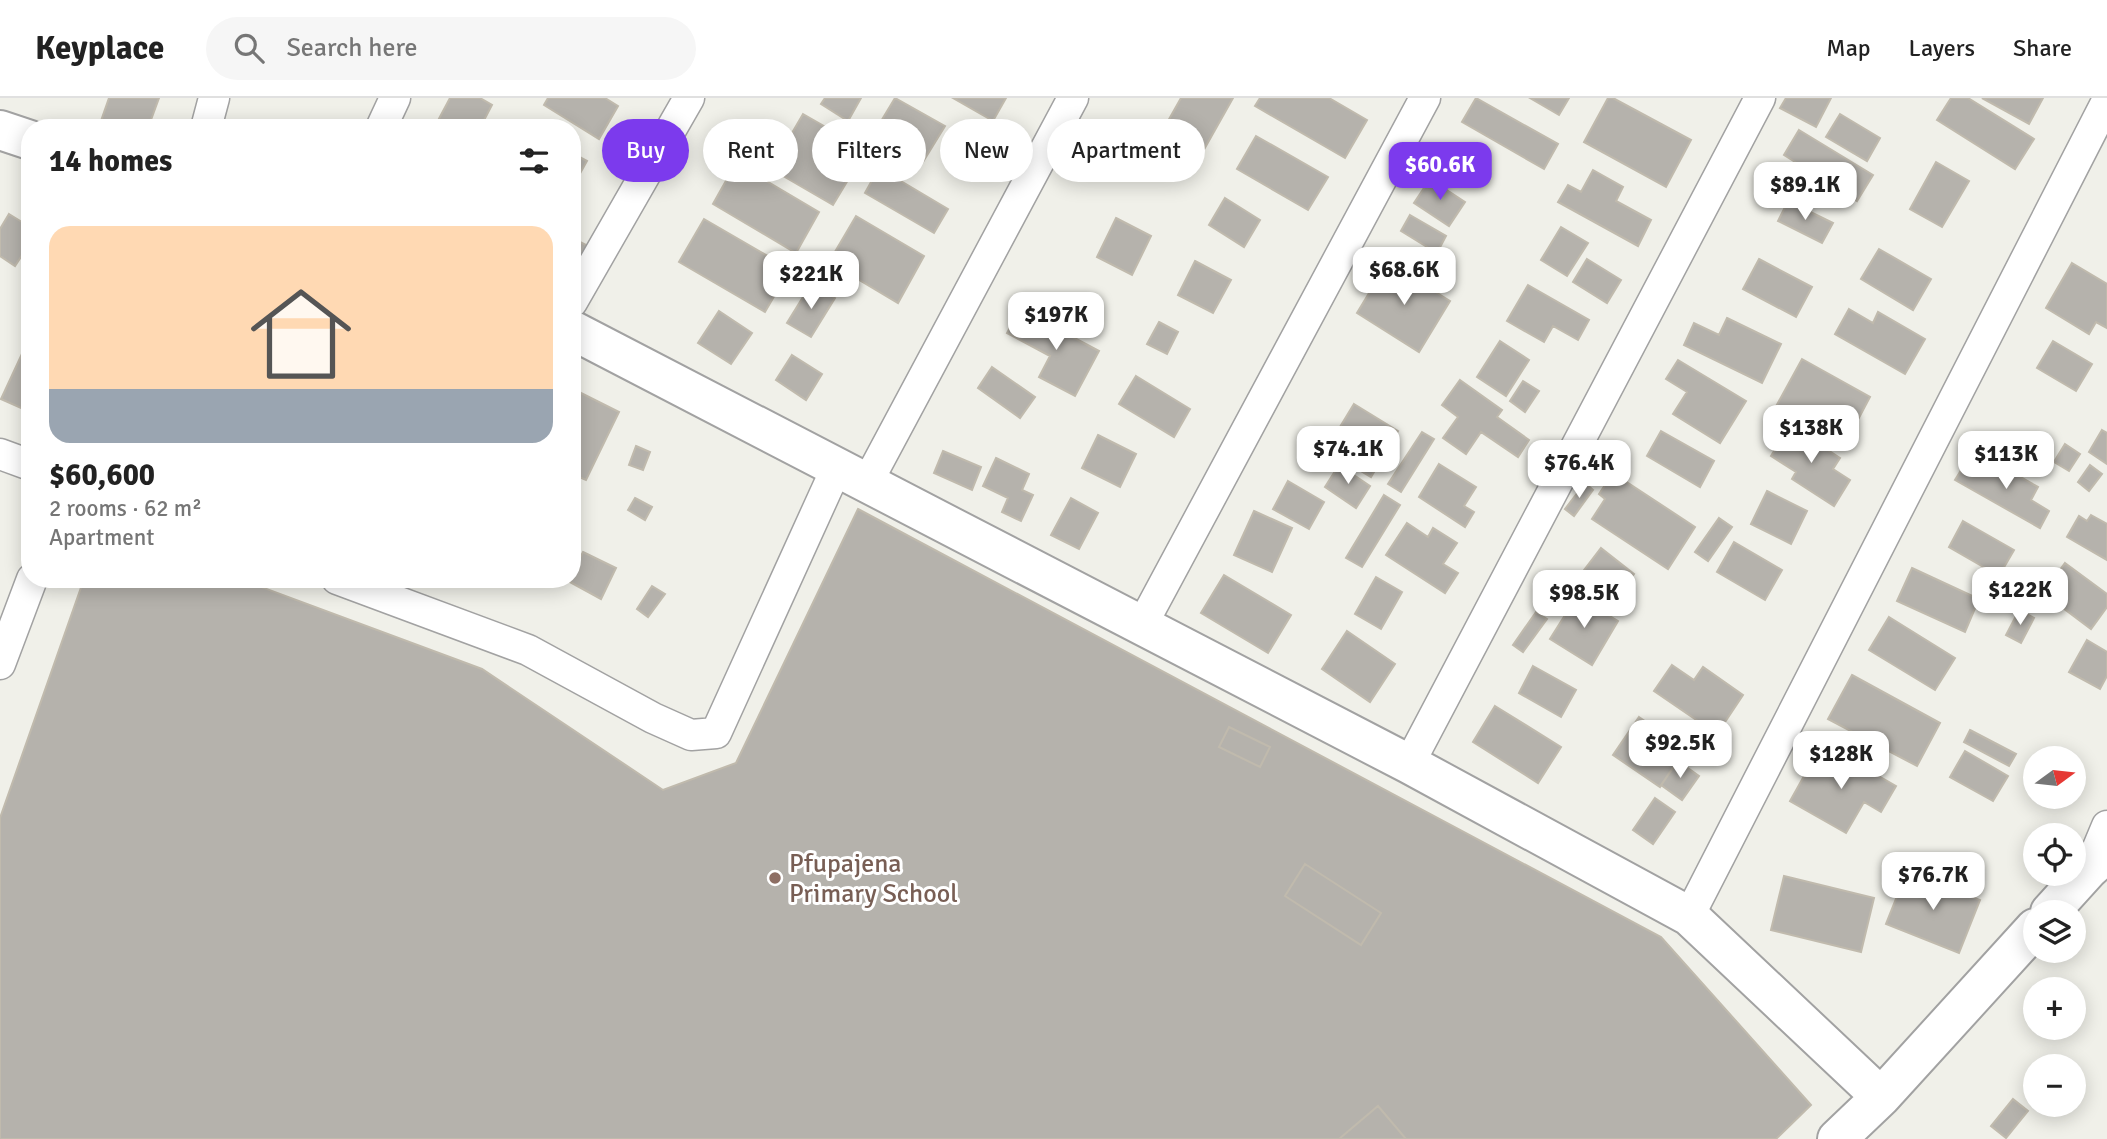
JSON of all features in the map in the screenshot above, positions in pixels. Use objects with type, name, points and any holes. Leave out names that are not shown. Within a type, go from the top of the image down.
[{"type":"street","points":[[208,119],[214,98]]},
{"type":"street","points":[[385,119],[395,98]]},
{"type":"street","points":[[581,286],[689,98]]},
{"type":"street","points":[[361,588],[528,650],[691,736],[716,733],[852,475],[1073,98]]},
{"type":"street","points":[[1142,625],[1425,98]]},
{"type":"street","points":[[1409,764],[1760,98]]},
{"type":"street","points":[[1689,916],[2107,102]]},
{"type":"street","points":[[0,130],[21,137]]},
{"type":"street","points":[[581,335],[1409,764],[1689,916],[1881,1097]]},
{"type":"street","points":[[0,454],[21,462]]},
{"type":"street","points":[[0,664],[29,588]]},
{"type":"street","points":[[2061,900],[2098,861],[2107,826]]},
{"type":"street","points":[[1837,1139],[1881,1097],[2023,941]]},
{"type":"building","points":[[109,98],[159,98],[151,119],[102,119]]},
{"type":"building","points":[[450,98],[480,98],[492,105],[485,119],[439,119]]},
{"type":"building","points":[[548,98],[605,98],[618,106],[611,119],[602,119],[602,134],[599,139],[581,128],[581,119],[567,119],[544,105]]},
{"type":"building","points":[[825,98],[861,98],[849,119],[821,104]]},
{"type":"building","points":[[895,98],[940,123],[940,134],[926,157],[926,119],[882,119]]},
{"type":"building","points":[[953,98],[1006,98],[994,119]]},
{"type":"building","points":[[1181,98],[1233,98],[1205,148],[1205,119],[1169,119]]},
{"type":"building","points":[[1260,98],[1329,98],[1367,120],[1345,158],[1255,106]]},
{"type":"building","points":[[1476,98],[1558,144],[1544,169],[1462,122]]},
{"type":"building","points":[[1530,98],[1569,98],[1559,115]]},
{"type":"building","points":[[1608,98],[1613,98],[1691,140],[1666,187],[1584,142]]},
{"type":"building","points":[[1786,98],[1831,98],[1816,127],[1780,108]]},
{"type":"building","points":[[1951,98],[1968,98],[2034,139],[2015,169],[1937,120]]},
{"type":"building","points":[[1982,98],[2043,98],[2029,124]]},
{"type":"building","points":[[803,114],[812,119],[812,182],[847,182],[833,205],[793,182],[798,182],[798,123]]},
{"type":"building","points":[[1840,114],[1880,138],[1867,161],[1826,137]]},
{"type":"building","points":[[1799,130],[1873,175],[1857,201],[1784,155]]},
{"type":"building","points":[[1256,136],[1328,177],[1308,210],[1237,169]]},
{"type":"building","points":[[581,158],[587,161],[581,172]]},
{"type":"building","points":[[1936,162],[1969,181],[1942,227],[1910,209]]},
{"type":"building","points":[[1593,170],[1623,187],[1616,201],[1651,220],[1638,246],[1558,202],[1568,185],[1581,192]]},
{"type":"building","points":[[1430,179],[1465,202],[1449,226],[1414,203]]},
{"type":"building","points":[[725,182],[768,182],[819,212],[796,253],[713,204]]},
{"type":"building","points":[[871,182],[903,182],[948,209],[934,233],[865,193]]},
{"type":"building","points":[[1225,198],[1260,220],[1244,247],[1209,225]]},
{"type":"building","points":[[1788,201],[1833,223],[1822,243],[1778,221]]},
{"type":"building","points":[[9,214],[21,221],[21,257],[15,266],[0,256],[0,229]]},
{"type":"building","points":[[1410,215],[1446,236],[1437,253],[1401,231]]},
{"type":"building","points":[[856,216],[924,256],[898,303],[829,262]]},
{"type":"building","points":[[1116,218],[1151,236],[1132,275],[1097,257]]},
{"type":"building","points":[[704,219],[790,269],[765,312],[679,262]]},
{"type":"building","points":[[1561,227],[1588,243],[1567,276],[1541,260]]},
{"type":"building","points":[[581,242],[590,247],[581,265]]},
{"type":"building","points":[[1879,249],[1931,279],[1913,310],[1861,279]]},
{"type":"building","points":[[1587,259],[1621,280],[1607,303],[1573,282]]},
{"type":"building","points":[[1759,259],[1812,287],[1796,317],[1743,289]]},
{"type":"building","points":[[1195,261],[1231,280],[1213,313],[1178,295]]},
{"type":"building","points":[[1388,262],[1450,301],[1419,352],[1357,313]]},
{"type":"building","points":[[2072,263],[2107,284],[2107,328],[2096,322],[2089,334],[2046,308]]},
{"type":"building","points":[[811,284],[835,298],[811,337],[787,323]]},
{"type":"building","points":[[1528,285],[1589,320],[1578,340],[1553,326],[1544,342],[1507,321]]},
{"type":"building","points":[[1020,309],[1099,351],[1075,396],[1039,377],[1050,356],[1007,333]]},
{"type":"building","points":[[1849,309],[1873,323],[1878,312],[1925,339],[1905,374],[1835,334]]},
{"type":"building","points":[[719,311],[752,333],[731,364],[698,343]]},
{"type":"building","points":[[1727,318],[1781,344],[1762,383],[1684,345],[1694,323],[1719,335]]},
{"type":"building","points":[[1159,322],[1178,332],[1167,354],[1147,344]]},
{"type":"building","points":[[1500,341],[1529,360],[1506,396],[1477,377]]},
{"type":"building","points":[[2053,341],[2092,364],[2076,391],[2037,368]]},
{"type":"building","points":[[792,355],[822,374],[806,400],[776,380]]},
{"type":"building","points":[[21,356],[21,408],[1,399]]},
{"type":"building","points":[[1802,359],[1870,397],[1843,448],[1774,410]]},
{"type":"building","points":[[1678,360],[1746,401],[1720,443],[1673,414],[1687,392],[1666,379]]},
{"type":"building","points":[[992,367],[1035,397],[1020,418],[978,388]]},
{"type":"building","points":[[1136,376],[1190,409],[1174,437],[1119,404]]},
{"type":"building","points":[[1460,380],[1502,410],[1497,417],[1529,440],[1518,457],[1481,432],[1466,454],[1443,438],[1458,417],[1442,405]]},
{"type":"building","points":[[1523,381],[1539,391],[1525,412],[1510,401]]},
{"type":"building","points":[[581,393],[619,412],[586,480],[581,478]]},
{"type":"building","points":[[1354,404],[1398,431],[1371,477],[1326,450]]},
{"type":"building","points":[[1790,425],[1840,458],[1833,469],[1850,480],[1834,506],[1792,479],[1796,472],[1771,456]]},
{"type":"building","points":[[2102,430],[2107,433],[2107,464],[2089,452]]},
{"type":"building","points":[[1661,431],[1714,461],[1700,487],[1647,456]]},
{"type":"building","points":[[1422,432],[1434,439],[1401,492],[1388,484]]},
{"type":"building","points":[[1098,435],[1136,454],[1120,487],[1082,468]]},
{"type":"building","points":[[2065,444],[2080,454],[2069,471],[2054,462]]},
{"type":"building","points":[[636,446],[650,452],[643,470],[629,465]]},
{"type":"building","points":[[943,451],[981,467],[972,490],[934,473]]},
{"type":"building","points":[[996,458],[1029,474],[1022,490],[1033,495],[1021,521],[1002,512],[1008,498],[983,486]]},
{"type":"building","points":[[1989,459],[2038,487],[2031,500],[2049,511],[2040,528],[1955,480],[1963,467],[1979,476]]},
{"type":"building","points":[[1439,464],[1476,487],[1464,506],[1474,512],[1465,527],[1419,497]]},
{"type":"building","points":[[1339,465],[1370,486],[1356,508],[1325,487]]},
{"type":"building","points":[[2090,465],[2102,474],[2089,491],[2078,482]]},
{"type":"building","points":[[1613,473],[1695,527],[1668,569],[1592,519],[1605,499],[1599,494]]},
{"type":"building","points":[[1288,481],[1324,502],[1309,529],[1273,509]]},
{"type":"building","points":[[1585,483],[1593,490],[1574,516],[1565,509]]},
{"type":"building","points":[[1767,491],[1807,511],[1791,544],[1751,524]]},
{"type":"building","points":[[1384,495],[1400,505],[1362,567],[1346,558]]},
{"type":"building","points":[[635,498],[652,507],[645,520],[628,510]]},
{"type":"building","points":[[1071,498],[1098,513],[1079,549],[1051,535]]},
{"type":"building","name":"Pfupajena Primary School","points":[[858,509],[1661,937],[1811,1105],[1776,1139],[0,1139],[0,818],[81,588],[264,588],[482,669],[663,790],[736,763]]},
{"type":"building","points":[[1254,511],[1292,528],[1272,572],[1234,555]]},
{"type":"building","points":[[2091,515],[2107,524],[2107,560],[2067,537],[2079,516],[2087,521]]},
{"type":"building","points":[[1719,518],[1732,527],[1708,561],[1695,552]]},
{"type":"building","points":[[1963,521],[2014,550],[1999,576],[1949,547]]},
{"type":"building","points":[[1407,523],[1428,537],[1433,528],[1457,543],[1443,564],[1458,573],[1445,593],[1386,555]]},
{"type":"building","points":[[1734,542],[1782,570],[1765,600],[1717,572]]},
{"type":"building","points":[[1601,548],[1634,574],[1615,600],[1581,574]]},
{"type":"building","points":[[583,552],[616,568],[601,599],[581,588]]},
{"type":"building","points":[[2065,563],[2107,594],[2107,607],[2091,629],[2043,593]]},
{"type":"building","points":[[1912,568],[1979,599],[1965,632],[1897,601]]},
{"type":"building","points":[[1224,575],[1291,615],[1268,653],[1201,613]]},
{"type":"building","points":[[1376,577],[1402,592],[1381,629],[1355,614]]},
{"type":"building","points":[[652,586],[665,594],[648,617],[637,609]]},
{"type":"building","points":[[1577,596],[1618,621],[1592,665],[1550,639]]},
{"type":"building","points":[[2019,610],[2034,618],[2021,643],[2006,635]]},
{"type":"building","points":[[1536,612],[1547,619],[1523,652],[1513,645]]},
{"type":"building","points":[[1889,617],[1955,658],[1935,690],[1869,650]]},
{"type":"building","points":[[1347,631],[1395,664],[1370,702],[1322,669]]},
{"type":"building","points":[[2087,640],[2107,652],[2107,676],[2100,689],[2069,672]]},
{"type":"building","points":[[1672,665],[1694,680],[1703,667],[1743,695],[1717,734],[1654,691]]},
{"type":"building","points":[[1533,666],[1576,690],[1561,717],[1519,693]]},
{"type":"building","points":[[1852,675],[1940,723],[1917,766],[1828,719]]},
{"type":"building","points":[[1495,706],[1561,747],[1538,783],[1473,742]]},
{"type":"building","points":[[1639,717],[1685,749],[1660,787],[1613,755]]},
{"type":"building","points":[[1229,727],[1270,747],[1260,767],[1219,747]]},
{"type":"building","points":[[1970,730],[2016,754],[2009,766],[1964,742]]},
{"type":"building","points":[[1830,748],[1896,786],[1881,812],[1864,802],[1846,833],[1790,801],[1808,769],[1816,774]]},
{"type":"building","points":[[1965,751],[2008,776],[1993,801],[1950,777]]},
{"type":"building","points":[[1678,761],[1699,776],[1682,800],[1661,785]]},
{"type":"building","points":[[1655,798],[1675,812],[1653,844],[1633,830]]},
{"type":"building","points":[[1305,864],[1381,913],[1361,945],[1285,896]]},
{"type":"building","points":[[1907,871],[1980,900],[1959,953],[1886,924]]},
{"type":"building","points":[[1784,876],[1874,898],[1861,952],[1771,930]]},
{"type":"building","points":[[2013,1099],[2023,1107],[2023,1117],[2006,1138],[1991,1126]]},
{"type":"building","points":[[1378,1106],[1406,1139],[1339,1139]]},
{"type":"place","name":"Pfupajena Primary School","points":[[775,878]]}]
